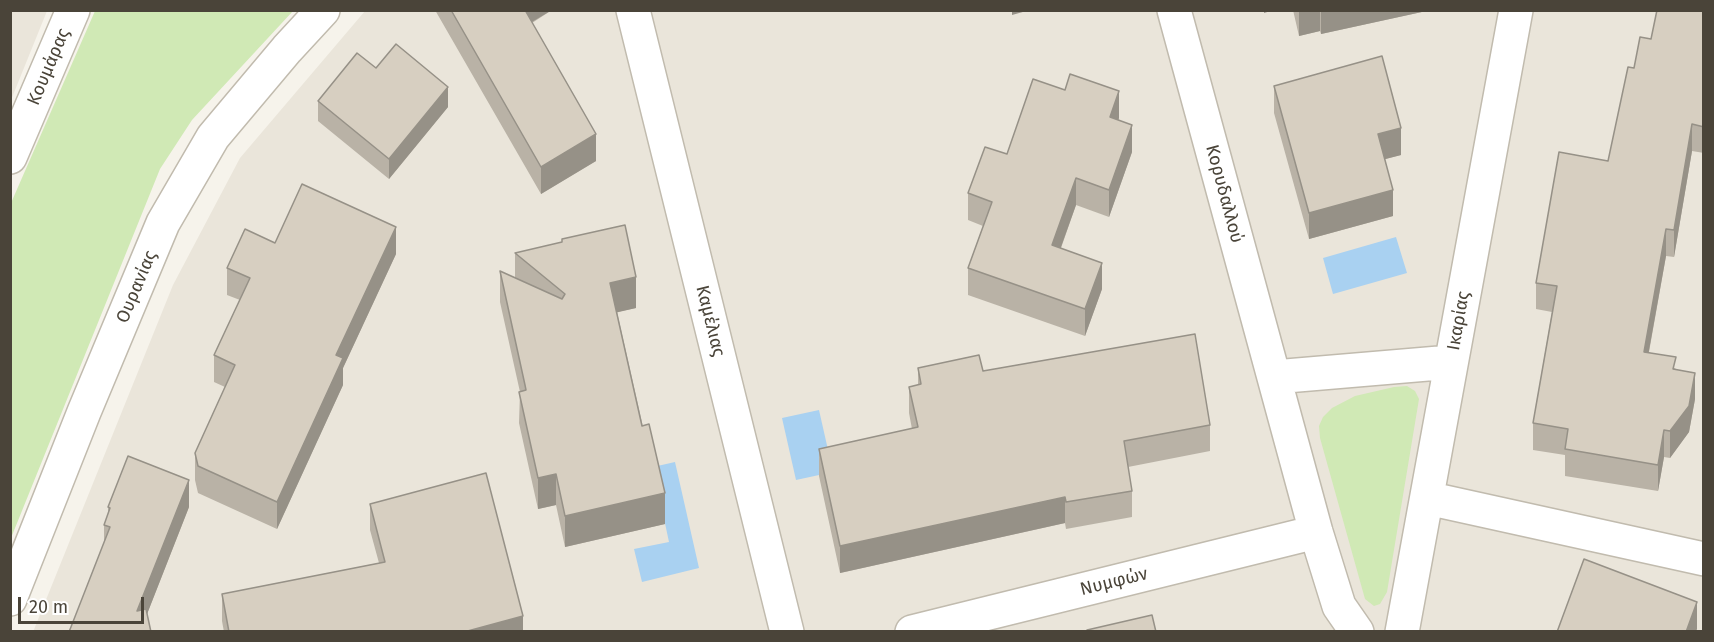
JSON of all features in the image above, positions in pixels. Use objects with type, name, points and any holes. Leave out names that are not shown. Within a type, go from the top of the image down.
[{"type":"street","name":"Κουμάρας","points":[[10,157],[73,10]]},
{"type":"street","name":"Ουρανίας","points":[[10,599],[84,412],[163,223],[213,137],[323,10]]},
{"type":"street","name":"Καμέλιας","points":[[633,10],[787,632]]},
{"type":"street","name":"Κορυδαλλού","points":[[1174,10],[1316,532],[1339,606],[1357,632]]},
{"type":"street","name":"Ικαρίας","points":[[1402,632],[1516,10]]},
{"type":"street","points":[[1274,377],[1451,362]]},
{"type":"street","points":[[1427,498],[1704,559]]},
{"type":"street","name":"Νυμφών","points":[[912,632],[1316,532]]},
{"type":"shaded area","points":[[10,11],[47,11],[11,100]]},
{"type":"shaded area","points":[[365,11],[1703,11],[1703,631],[33,632],[173,285],[240,158]]},
{"type":"green space","points":[[95,11],[293,11],[192,120],[160,169],[11,538],[11,203]]},
{"type":"green space","points":[[1407,386],[1415,391],[1419,399],[1387,592],[1380,604],[1374,606],[1365,599],[1320,438],[1319,426],[1323,417],[1332,408],[1355,396]]},
{"type":"water","points":[[1396,237],[1407,273],[1333,294],[1323,258]]},
{"type":"water","points":[[819,410],[833,472],[796,480],[782,418]]},
{"type":"water","points":[[675,462],[699,568],[642,582],[634,549],[669,542],[653,467]]},
{"type":"building","points":[[451,10],[525,10],[596,134],[541,167]]},
{"type":"building","points":[[1657,10],[1704,10],[1704,127],[1692,124],[1674,230],[1666,229],[1644,352],[1676,357],[1673,369],[1695,373],[1689,406],[1670,431],[1664,430],[1658,465],[1565,449],[1568,429],[1533,423],[1557,286],[1536,283],[1559,152],[1608,161],[1628,67],[1634,68],[1640,37],[1651,39]]},
{"type":"building","points":[[396,44],[448,87],[389,159],[318,101],[357,53],[376,68]]},
{"type":"building","points":[[1382,56],[1401,128],[1378,134],[1393,190],[1309,213],[1274,86]]},
{"type":"building","points":[[1070,74],[1119,91],[1110,117],[1132,125],[1109,190],[1076,178],[1052,245],[1102,263],[1085,309],[968,268],[992,202],[968,193],[985,147],[1007,154],[1033,79],[1065,90]]},
{"type":"building","points":[[302,184],[396,227],[336,355],[343,358],[277,502],[198,466],[195,453],[235,365],[214,355],[250,278],[227,268],[245,229],[275,243]]},
{"type":"building","points":[[625,225],[636,277],[610,283],[642,426],[649,424],[665,493],[565,516],[556,474],[538,478],[519,392],[526,390],[500,271],[562,299],[565,294],[515,253],[562,242],[562,239]]},
{"type":"building","points":[[1195,334],[1210,425],[1124,441],[1132,491],[1066,502],[1065,497],[840,546],[819,449],[918,427],[909,387],[921,384],[918,368],[979,355],[983,371]]},
{"type":"building","points":[[128,456],[189,480],[137,611],[146,609],[151,632],[69,632],[110,527],[104,525],[110,508],[108,507]]},
{"type":"building","points":[[486,473],[523,616],[464,632],[229,632],[222,594],[385,562],[370,504]]},
{"type":"building","points":[[1584,559],[1697,602],[1686,632],[1557,632]]},
{"type":"building","points":[[1152,615],[1156,632],[1087,632],[1087,630]]}]
